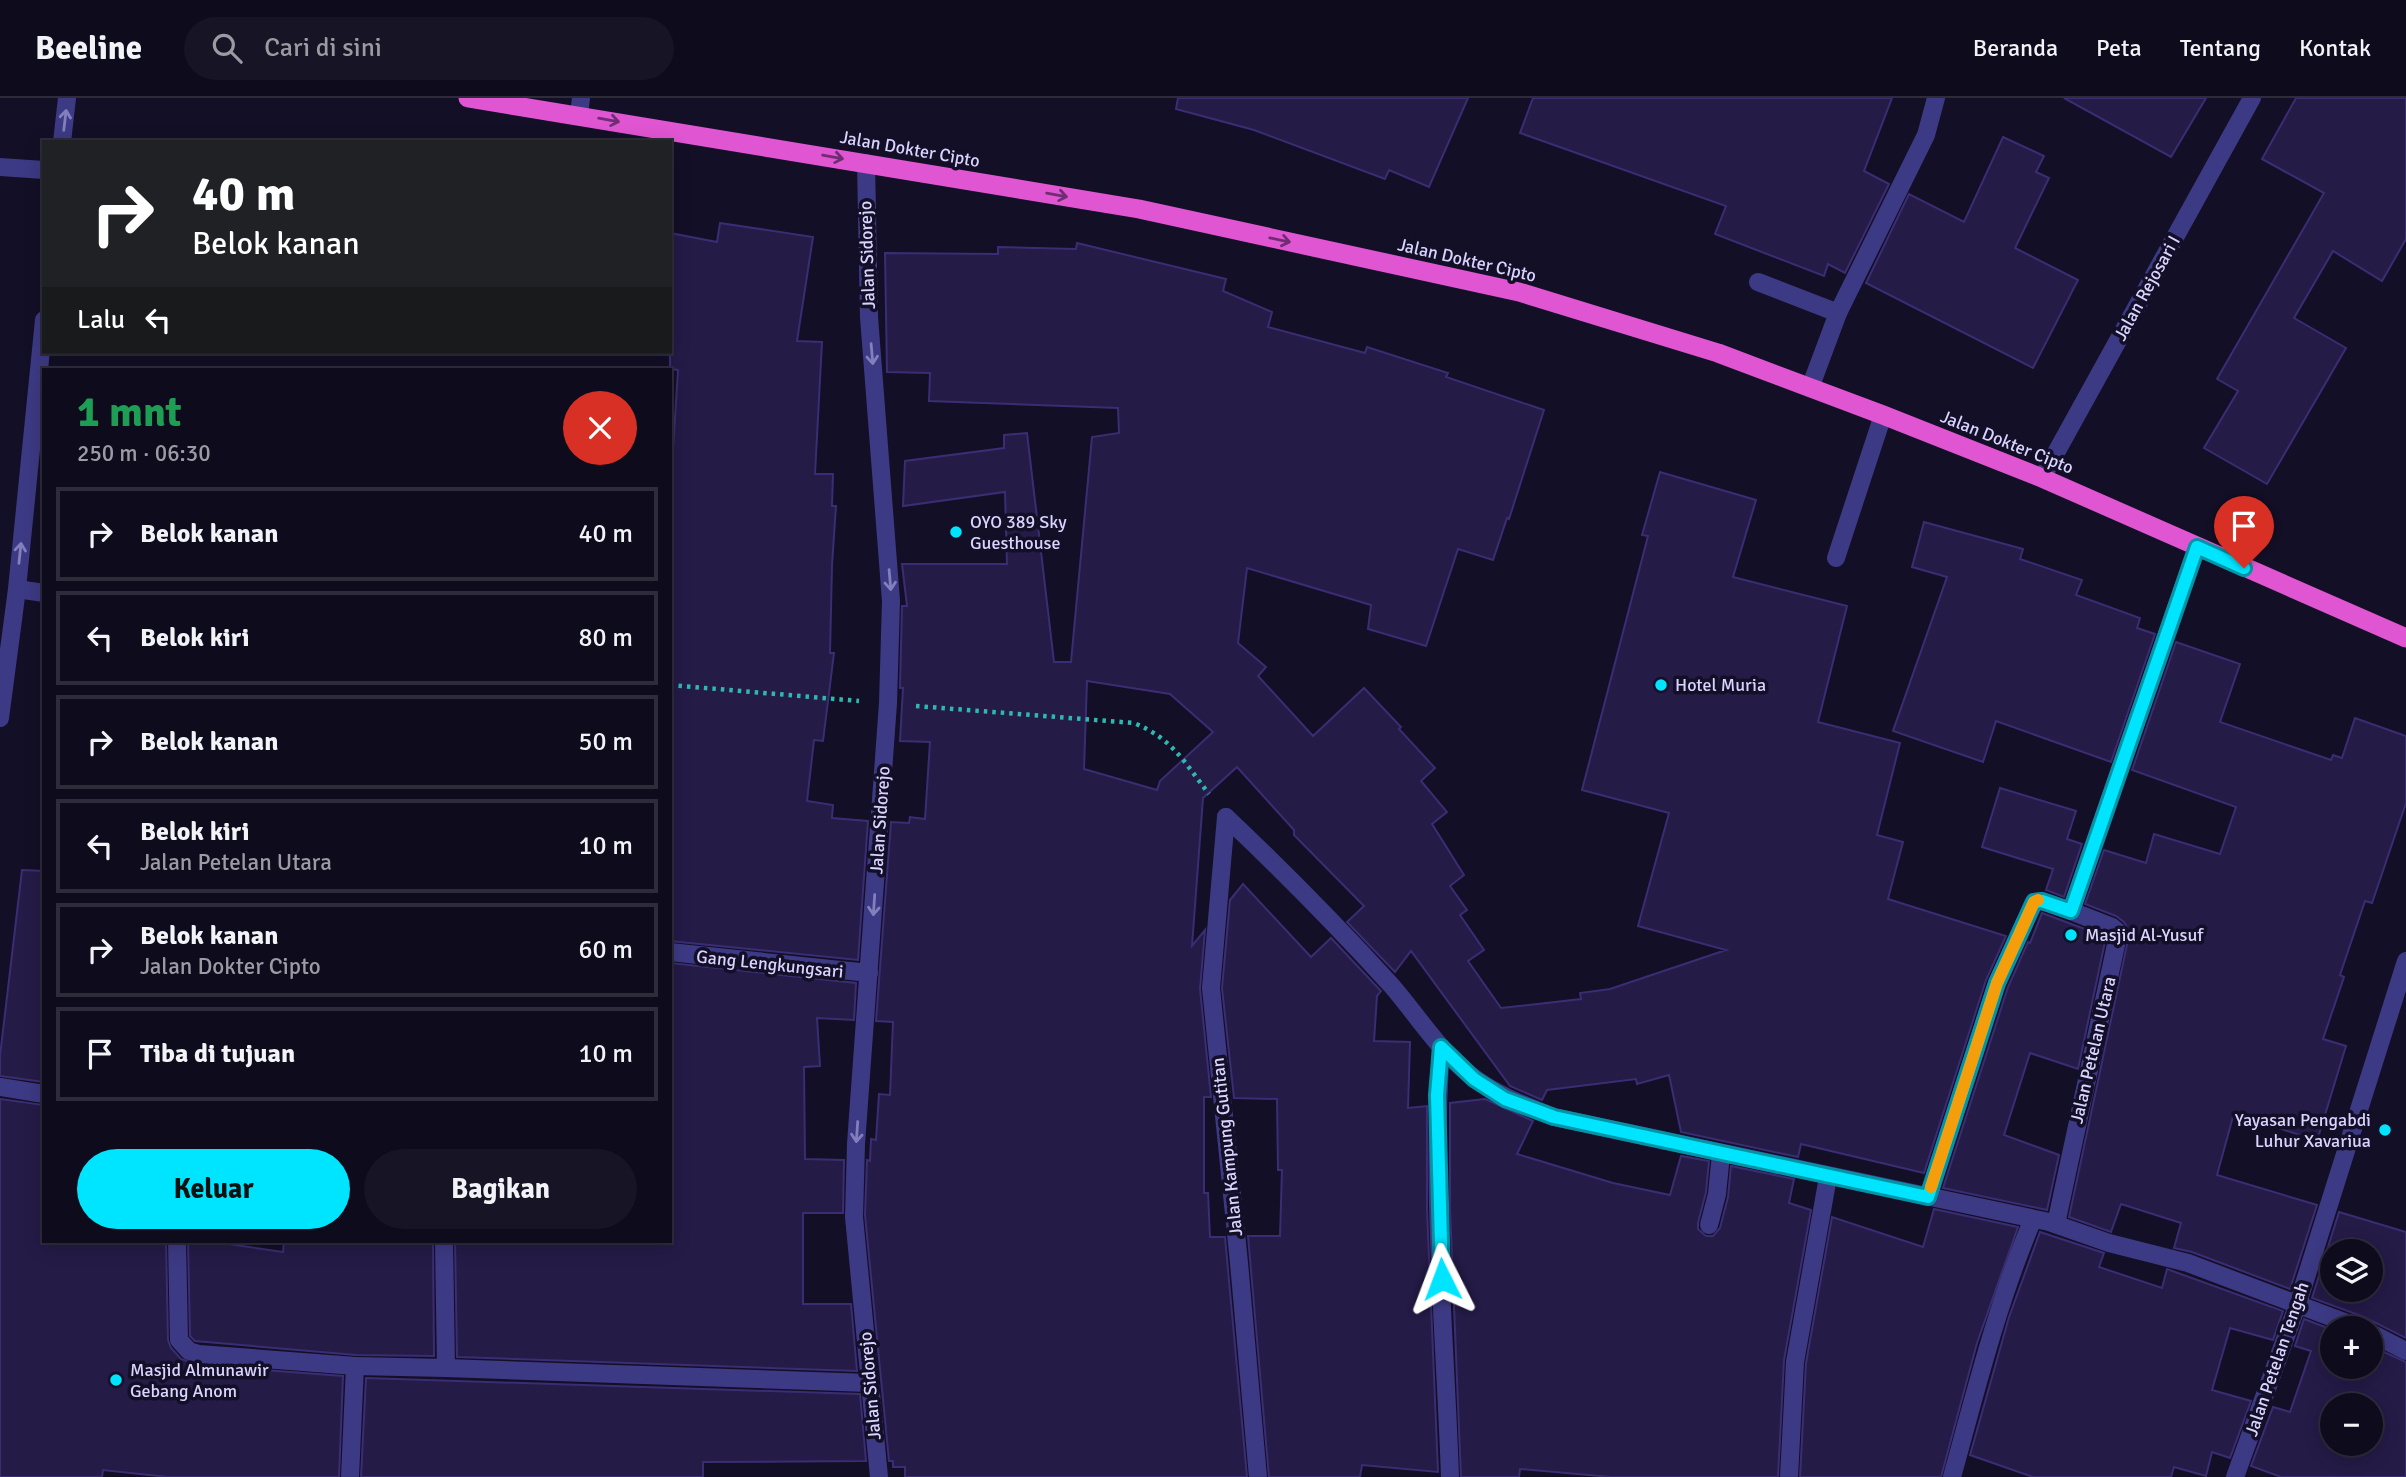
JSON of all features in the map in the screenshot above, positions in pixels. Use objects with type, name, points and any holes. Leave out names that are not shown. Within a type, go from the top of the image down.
[{"type":"highway","name":"Jalan Dokter Cipto","points":[[468,98],[580,106],[866,163],[1139,209],[1519,292],[1718,354],[1883,415],[2042,478],[2406,638]]},
{"type":"street","points":[[62,140],[67,98]]},
{"type":"street","points":[[1810,388],[1838,313],[1926,135],[1936,98]]},
{"type":"street","name":"Jalan Rejosari I","points":[[2042,478],[2252,98]]},
{"type":"street","name":"Jalan Sidorejo","points":[[866,163],[869,317],[891,601],[888,703],[856,1144],[855,1217],[879,1477]]},
{"type":"street","points":[[0,167],[42,170]]},
{"type":"street","points":[[1758,282],[1838,313]]},
{"type":"street","points":[[0,718],[4,643],[17,589],[42,340]]},
{"type":"street","points":[[1836,558],[1883,415]]},
{"type":"street","points":[[2071,911],[2197,547]]},
{"type":"street","points":[[17,589],[42,593]]},
{"type":"street","points":[[1226,817],[1392,986],[1441,1047],[1474,1079],[1505,1099],[1554,1117],[2056,1224],[2109,1243],[2188,1263],[2326,1316]]},
{"type":"street","name":"Jalan Kampung Gutitan","points":[[1226,817],[1211,988],[1258,1477]]},
{"type":"street","name":"Jalan Petelan Utara","points":[[1928,1197],[1997,983],[2034,902],[2042,901],[2112,927],[2117,931],[2118,940],[2056,1224]]},
{"type":"street","name":"Gang Lengkungsari","points":[[672,953],[869,973]]},
{"type":"street","name":"Jalan Petelan Tengah","points":[[2235,1477],[2297,1306],[2406,961]]},
{"type":"street","points":[[1441,1047],[1437,1095],[1450,1477]]},
{"type":"street","points":[[0,1087],[42,1094]]},
{"type":"street","points":[[1709,1225],[1717,1194],[1721,1154]]},
{"type":"street","points":[[1789,1477],[1795,1362],[1828,1177]]},
{"type":"street","points":[[1952,1477],[1976,1388],[2018,1254],[2033,1219]]},
{"type":"street","points":[[177,1243],[179,1340],[189,1351],[199,1354],[355,1366],[869,1383]]},
{"type":"street","points":[[444,1243],[446,1368]]},
{"type":"street","points":[[2383,1339],[2406,1351]]},
{"type":"street","points":[[350,1477],[355,1366]]},
{"type":"path","points":[[672,685],[1134,723],[1169,742],[1226,817]]},
{"type":"building","points":[[1178,98],[1468,98],[1429,187],[1389,170],[1385,179],[1254,130],[1176,109]]},
{"type":"building","points":[[1533,98],[1892,98],[1864,171],[1889,184],[1845,273],[1828,264],[1824,276],[1715,234],[1726,206],[1520,133]]},
{"type":"building","points":[[2064,98],[2206,98],[2171,157]]},
{"type":"building","points":[[2296,98],[2406,98],[2406,239],[2382,281],[2333,251],[2294,318],[2346,348],[2267,484],[2204,448],[2238,391],[2217,379],[2324,193],[2262,159]]},
{"type":"building","points":[[2003,137],[2044,156],[2036,172],[2049,178],[2015,248],[2078,280],[2033,368],[1866,283],[1909,194],[1964,222]]},
{"type":"building","points":[[720,223],[813,237],[797,341],[822,342],[815,474],[833,474],[832,506],[836,506],[830,653],[834,653],[823,741],[814,740],[807,801],[833,805],[832,818],[868,821],[858,960],[672,941],[672,466],[678,370],[670,368],[672,233],[717,242]]},
{"type":"building","points":[[1077,243],[1226,279],[1223,291],[1272,312],[1268,327],[1365,353],[1367,347],[1448,373],[1446,377],[1544,410],[1493,560],[1458,549],[1426,646],[1368,629],[1371,605],[1247,568],[1238,643],[1266,667],[1258,676],[1313,736],[1364,688],[1435,768],[1421,781],[1447,812],[1432,824],[1464,875],[1450,886],[1467,910],[1460,915],[1484,950],[1468,961],[1501,1008],[1581,999],[1580,993],[1610,989],[1726,950],[1638,926],[1669,813],[1582,790],[1648,536],[1642,535],[1660,472],[1756,500],[1733,577],[1847,606],[1818,722],[1900,743],[1877,835],[1903,842],[1888,899],[2006,936],[1986,980],[1924,1173],[1801,1144],[1798,1157],[1681,1132],[1669,1075],[1637,1084],[1636,1079],[1547,1090],[1542,1100],[1510,1086],[1411,951],[1395,972],[1347,922],[1364,906],[1294,835],[1294,830],[1237,767],[1203,798],[1192,946],[1205,930],[1200,989],[1211,1097],[1204,1097],[1204,1193],[1208,1193],[1210,1237],[1225,1237],[1247,1477],[905,1477],[905,1467],[893,1467],[893,1461],[889,1461],[865,1215],[867,1160],[870,1161],[871,1139],[876,1140],[879,1094],[890,1095],[893,1022],[876,1021],[891,822],[909,823],[910,817],[925,819],[930,742],[900,741],[903,688],[900,688],[902,606],[907,606],[902,564],[1007,564],[1005,492],[903,506],[905,461],[1004,448],[1004,435],[1027,433],[1054,662],[1071,662],[1092,437],[1119,433],[1118,408],[929,401],[930,373],[887,372],[885,253],[998,254],[998,247],[1076,249]],"holes":[[[1087,681],[1170,694],[1213,732],[1160,781],[1157,790],[1084,769]]]},
{"type":"building","points":[[1924,522],[2023,549],[2020,559],[2082,580],[2076,595],[2140,618],[2137,628],[2155,634],[2111,762],[1996,721],[1983,762],[1893,731],[1947,577],[1912,567]]},
{"type":"building","points":[[2176,642],[2240,664],[2220,722],[2331,760],[2333,755],[2342,758],[2355,718],[2406,736],[2406,803],[2372,903],[2365,901],[2340,975],[2344,977],[2323,1039],[2346,1046],[2317,1141],[2234,1113],[2217,1175],[2317,1205],[2290,1289],[2192,1252],[2174,1248],[2181,1223],[2121,1204],[2111,1232],[2069,1217],[2128,940],[2124,922],[2085,904],[2104,850],[2146,863],[2154,834],[2220,854],[2236,807],[2132,770]]},
{"type":"building","points":[[2000,788],[2076,811],[2067,839],[2082,844],[2064,897],[2046,890],[2053,869],[1982,847]]},
{"type":"building","points":[[22,870],[42,871],[42,1082],[0,1076],[0,1056]]},
{"type":"building","points":[[1243,884],[1311,957],[1331,938],[1381,991],[1377,996],[1374,1041],[1410,1042],[1408,1108],[1427,1106],[1427,1209],[1438,1472],[1362,1465],[1360,1477],[1269,1477],[1248,1236],[1280,1236],[1282,1170],[1278,1170],[1277,1099],[1234,1098],[1222,988],[1230,900]]},
{"type":"building","points":[[2042,913],[2106,937],[2078,1069],[2030,1053],[2004,1135],[2059,1155],[2047,1210],[1943,1188],[2008,987]]},
{"type":"building","points":[[672,963],[856,983],[854,1020],[817,1018],[820,1066],[804,1067],[805,1159],[844,1160],[843,1213],[803,1213],[803,1304],[851,1304],[857,1371],[457,1357],[455,1243],[672,1243]]},
{"type":"building","points":[[0,1099],[42,1105],[42,1243],[166,1243],[168,1340],[181,1359],[198,1365],[343,1376],[339,1477],[168,1477],[103,1470],[102,1477],[0,1477]]},
{"type":"building","points":[[1485,1099],[1533,1121],[1517,1154],[1613,1183],[1670,1195],[1681,1156],[1709,1161],[1706,1192],[1698,1223],[1698,1229],[1706,1236],[1713,1236],[1720,1228],[1728,1197],[1731,1166],[1794,1179],[1789,1203],[1811,1210],[1784,1360],[1778,1477],[1611,1477],[1520,1469],[1519,1477],[1461,1477],[1450,1208],[1450,1103]]},
{"type":"building","points":[[1934,1209],[2018,1227],[1977,1343],[1941,1477],[1800,1477],[1806,1363],[1832,1217],[1923,1247]]},
{"type":"building","points":[[2339,1212],[2406,1232],[2406,1338],[2383,1326],[2383,1316],[2361,1316],[2323,1302],[2383,1302],[2383,1239],[2331,1239]]},
{"type":"building","points":[[2040,1232],[2104,1253],[2099,1267],[2162,1288],[2167,1269],[2283,1311],[2273,1340],[2230,1328],[2212,1390],[2251,1401],[2230,1458],[2212,1452],[2206,1476],[2174,1467],[2171,1477],[2033,1477],[1970,1455],[2009,1317]]},
{"type":"building","points":[[188,1243],[222,1243],[283,1252],[284,1243],[433,1243],[434,1356],[356,1355],[195,1341],[190,1336]]},
{"type":"building","points":[[2320,1273],[2320,1301],[2312,1298]]},
{"type":"building","points":[[2304,1319],[2320,1325],[2320,1379],[2383,1379],[2383,1351],[2406,1362],[2406,1477],[2281,1477],[2251,1466],[2273,1407],[2290,1412],[2311,1351],[2295,1346]]},
{"type":"building","points":[[366,1378],[860,1394],[866,1461],[703,1462],[703,1477],[361,1477]]},
{"type":"slow traffic","points":[[1931,1187],[1997,983],[2034,902],[2038,900]]},
{"type":"place","name":"OYO 389 Sky Guesthouse","points":[[956,532]]},
{"type":"place","name":"Hotel Muria","points":[[1661,685]]},
{"type":"place","name":"Masjid Al-Yusuf","points":[[2071,935]]},
{"type":"place","name":"Yayasan Pengabdi Luhur Xavariua","points":[[2385,1130]]},
{"type":"place","name":"Masjid Almunawir Gebang Anom","points":[[116,1380]]},
{"type":"route","points":[[1442,1279],[1437,1095],[1441,1047],[1474,1079],[1505,1099],[1554,1117],[1928,1197],[1997,983],[2034,902],[2038,900],[2071,911],[2197,547],[2244,568]]}]
